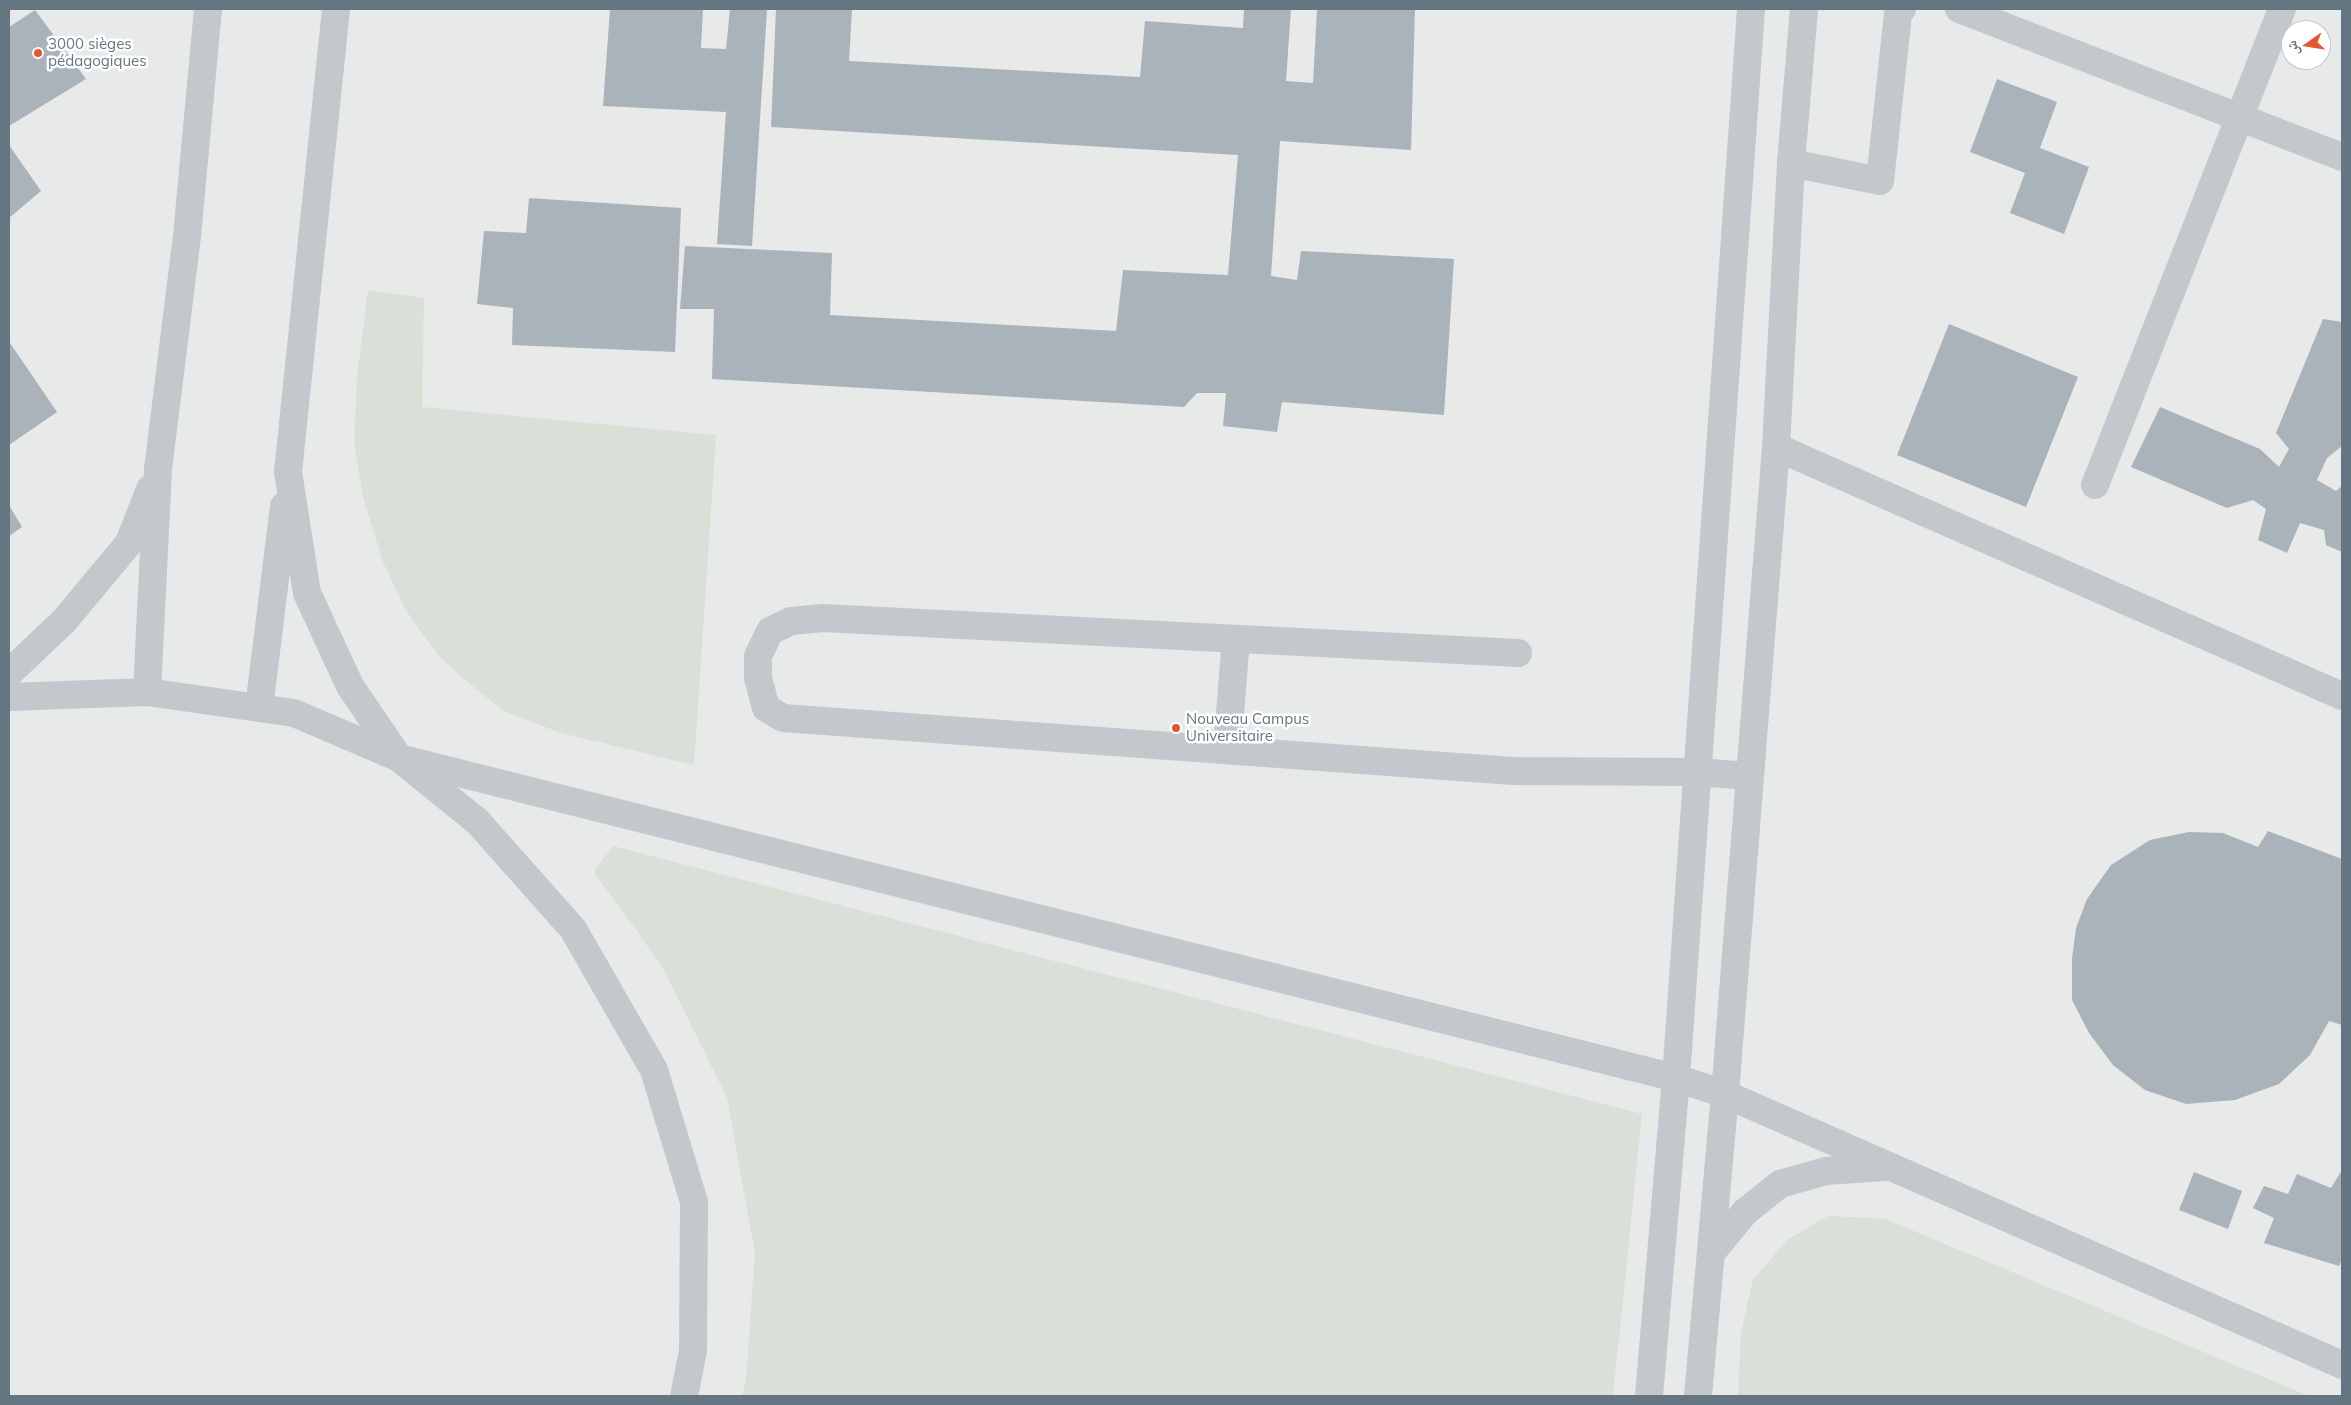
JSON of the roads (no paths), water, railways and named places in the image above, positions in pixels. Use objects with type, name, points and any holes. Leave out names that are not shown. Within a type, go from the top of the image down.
[{"type":"lane","points":[[147,692],[158,470],[187,236],[208,9]]},
{"type":"lane","points":[[259,708],[288,472],[336,9]]},
{"type":"lane","points":[[1649,1396],[1676,1078],[1751,9]]},
{"type":"lane","points":[[1698,1396],[1712,1253],[1776,447],[1791,163],[1804,9]]},
{"type":"lane","points":[[1791,163],[1880,181],[1898,14],[1902,9]]},
{"type":"lane","points":[[1959,9],[2342,157]]},
{"type":"lane","points":[[2095,485],[2282,9]]},
{"type":"lane","points":[[1776,447],[2342,696]]},
{"type":"lane","points":[[9,673],[64,621],[129,543],[158,470]]},
{"type":"lane","points":[[288,472],[306,593],[350,686],[399,758],[478,822],[572,929],[654,1070],[694,1202],[694,1351],[684,1396]]},
{"type":"lane","points":[[1518,653],[823,618],[791,621],[770,631],[758,656],[758,678],[766,708],[784,718],[1513,771],[1696,772],[1750,776]]},
{"type":"lane","points":[[1227,750],[1236,639]]},
{"type":"lane","points":[[9,697],[147,692],[294,713],[399,758],[1676,1078],[1725,1094],[2342,1365]]},
{"type":"lane","points":[[1712,1253],[1745,1212],[1780,1184],[1826,1171],[1889,1166]]},
{"type":"place","name":"3000 sièges pédagogiques","points":[[38,53]]},
{"type":"place","name":"Nouveau Campus Universitaire","points":[[1176,728]]}]
